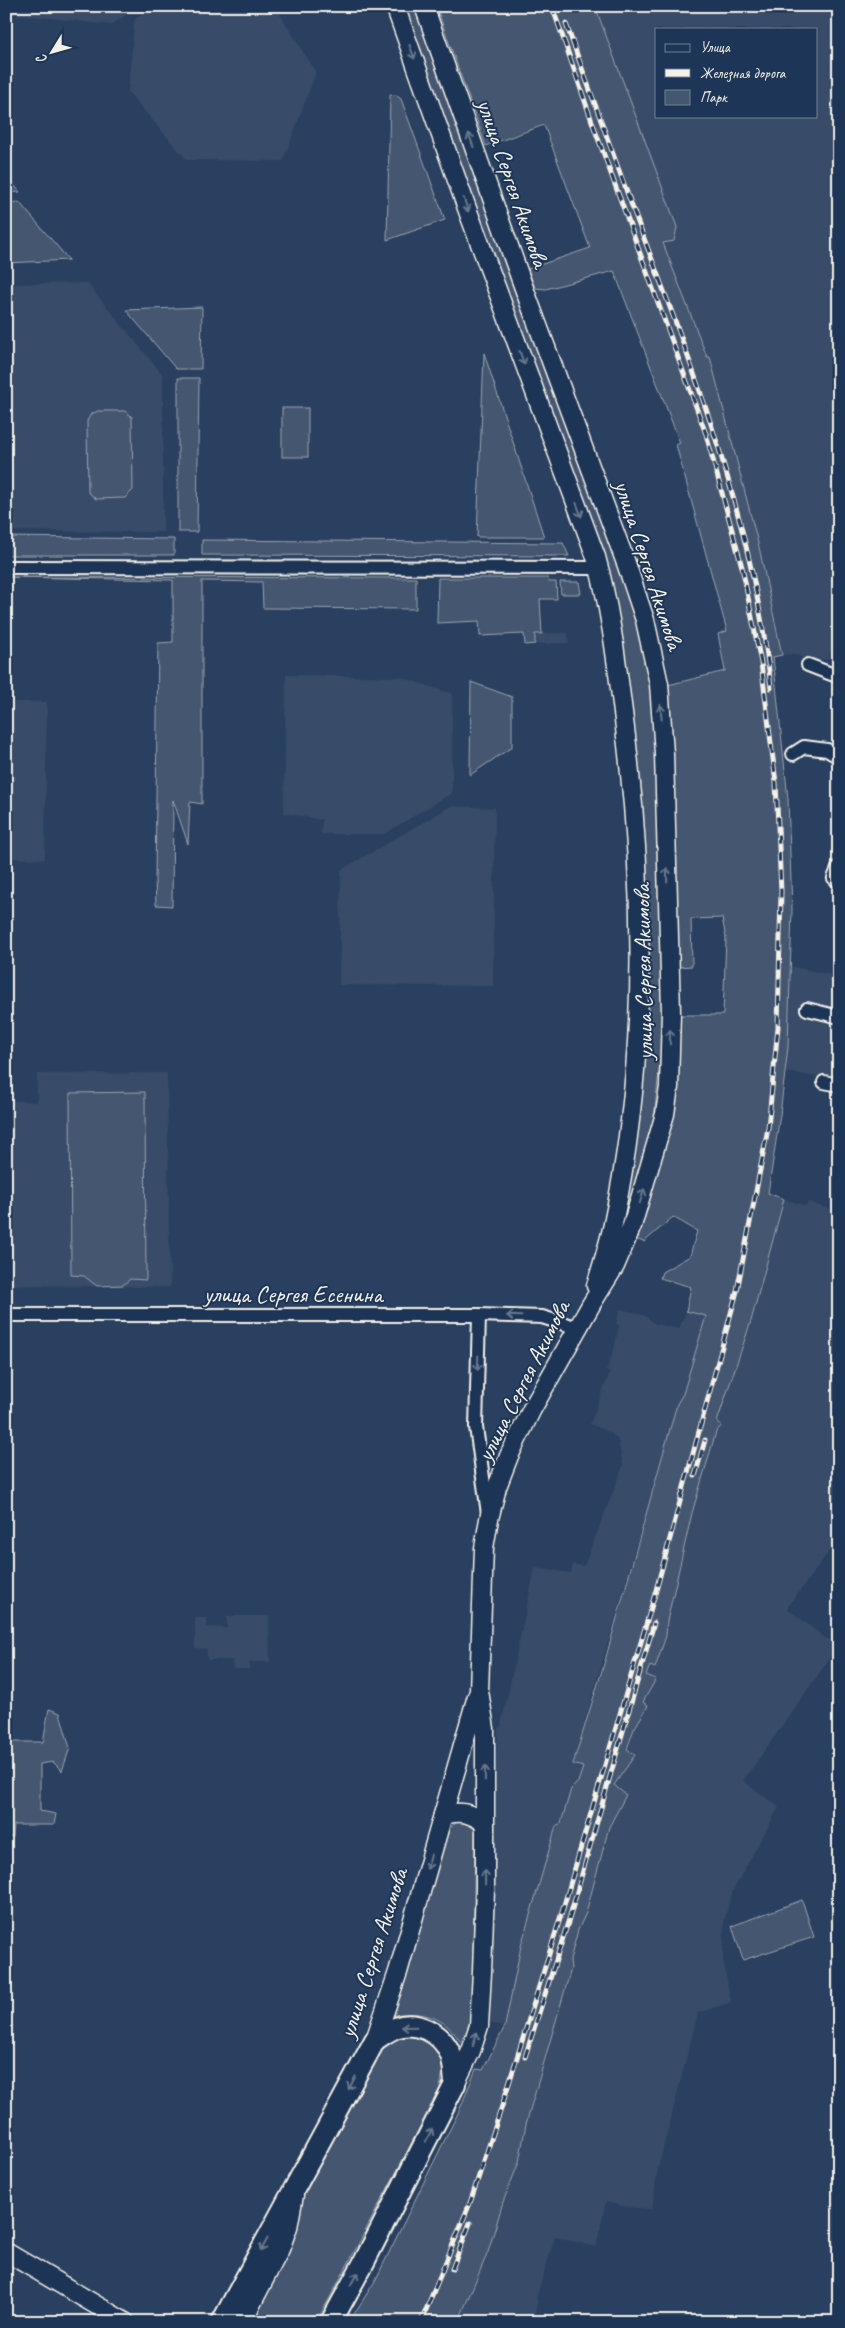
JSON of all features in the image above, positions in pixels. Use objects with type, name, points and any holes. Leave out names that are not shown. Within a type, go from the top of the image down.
[{"type":"main road","name":"улица Сергея Акимова","points":[[396,6],[469,214],[599,568],[616,656],[634,796],[639,904],[637,1023],[631,1109],[613,1224],[592,1303]]},
{"type":"main road","name":"улица Сергея Акимова","points":[[331,2322],[456,2084],[471,2051],[479,2026],[485,1889],[485,1728],[479,1691],[484,1548],[489,1520],[497,1487],[509,1456],[532,1409],[615,1266],[630,1230],[650,1172],[665,1114],[669,1087],[671,1004],[664,753],[659,684],[645,620],[626,563],[518,272],[424,6]]},
{"type":"main road","points":[[613,1224],[616,1230],[624,1233],[630,1230]]},
{"type":"main road","name":"улица Сергея Акимова","points":[[222,2322],[375,2040],[398,1972],[479,1691]]},
{"type":"main road","points":[[443,1815],[458,1811],[468,1813],[484,1822]]},
{"type":"main road","points":[[375,2040],[396,2028],[411,2025],[428,2030],[441,2039],[451,2053],[456,2084]]},
{"type":"main road","points":[[242,2322],[280,2248],[288,2227],[296,2187]]},
{"type":"main road","points":[[6,2252],[125,2322]]},
{"type":"street","points":[[6,566],[599,568]]},
{"type":"street","points":[[808,665],[839,677]]},
{"type":"street","points":[[793,754],[804,747],[826,750],[839,757]]},
{"type":"street","points":[[836,880],[839,866]]},
{"type":"street","points":[[807,1009],[839,1017]]},
{"type":"street","points":[[824,1082],[839,1085]]},
{"type":"street","name":"улица Сергея Есенина","points":[[6,1315],[479,1315],[542,1317],[578,1328]]},
{"type":"street","points":[[479,1315],[476,1427],[489,1520]]},
{"type":"shaded area","points":[[6,6],[139,6],[111,25],[6,13]]},
{"type":"shaded area","points":[[153,6],[275,6],[316,73],[283,161],[187,160],[128,92],[134,20]]},
{"type":"shaded area","points":[[595,6],[839,6],[839,627],[828,659],[811,661],[794,654],[782,655],[759,547],[710,357],[707,357],[663,242],[624,83]]},
{"type":"shaded area","points":[[87,283],[163,375],[163,532],[6,531],[6,284]]},
{"type":"shaded area","points":[[568,633],[569,643],[535,644],[534,634]]},
{"type":"shaded area","points":[[286,675],[401,677],[452,694],[452,793],[384,834],[321,834],[322,820],[284,813]]},
{"type":"shaded area","points":[[6,702],[47,702],[45,859],[6,858]]},
{"type":"shaded area","points":[[451,806],[495,808],[493,986],[339,985],[341,870]]},
{"type":"shaded area","points":[[790,966],[839,977],[839,1080],[785,1072]]},
{"type":"shaded area","points":[[167,1073],[170,1287],[6,1285],[6,1100],[37,1102],[37,1074]]},
{"type":"shaded area","points":[[784,1199],[806,1206],[808,1202],[839,1212],[839,1538],[787,1608],[824,1637],[839,1645],[743,1781],[779,1807],[733,1890],[724,1921],[723,1960],[731,2002],[698,2013],[658,2168],[652,2209],[628,2207],[606,2202],[596,2247],[555,2237],[536,2299],[538,2300],[533,2322],[461,2322],[459,2321],[488,2252],[503,2202],[519,2162],[526,2124],[571,1969],[570,1960],[578,1930],[586,1913],[609,1827],[626,1795],[614,1785],[622,1773],[634,1729],[647,1706],[642,1702],[655,1679],[646,1675],[650,1666],[655,1667],[666,1636],[667,1621],[692,1513],[716,1432],[722,1425],[717,1422],[751,1321]]},
{"type":"shaded area","points":[[620,1309],[644,1315],[655,1324],[679,1329],[686,1311],[706,1316],[683,1394],[677,1404],[573,1763],[583,1766],[578,1782],[571,1789],[561,1823],[556,1826],[521,1946],[505,2026],[494,2024],[486,2018],[491,1858],[498,1729],[501,1726],[535,1568],[571,1573],[573,1564],[584,1566],[623,1466],[618,1440],[610,1432],[590,1424],[610,1372],[606,1371],[614,1349],[619,1325],[616,1324]]},
{"type":"shaded area","points":[[227,1616],[269,1616],[270,1662],[250,1662],[249,1669],[233,1669],[232,1660],[207,1660],[207,1649],[195,1648],[195,1618],[207,1618],[207,1627],[227,1628]]},
{"type":"green space","points":[[403,6],[417,6],[639,622],[651,676],[659,747],[665,1014],[654,1118],[627,1226],[617,1223],[640,1064],[619,634]]},
{"type":"green space","points":[[436,6],[595,6],[677,227],[674,241],[663,243],[707,357],[710,357],[759,547],[782,655],[773,657],[788,799],[792,909],[788,1047],[768,1193],[784,1199],[751,1321],[717,1422],[722,1425],[716,1432],[692,1513],[667,1621],[666,1636],[655,1668],[650,1666],[646,1675],[656,1679],[643,1702],[648,1706],[634,1729],[627,1749],[635,1755],[614,1785],[626,1795],[609,1827],[586,1913],[578,1930],[570,1960],[571,1969],[526,2124],[519,2162],[503,2202],[488,2252],[459,2320],[461,2322],[349,2322],[375,2281],[459,2111],[476,2069],[483,2070],[505,2026],[521,1946],[556,1826],[561,1823],[571,1789],[578,1782],[583,1767],[573,1764],[604,1664],[677,1404],[683,1394],[706,1316],[686,1311],[691,1287],[660,1278],[662,1272],[690,1256],[697,1231],[673,1217],[644,1242],[635,1239],[673,1120],[677,1015],[723,1015],[726,938],[722,918],[691,919],[692,966],[677,967],[668,685],[725,671],[718,634],[727,631],[676,445],[680,443],[614,271],[546,289],[535,288],[528,269],[590,248],[544,125],[486,146]]},
{"type":"green space","points":[[390,94],[396,95],[401,99],[445,220],[387,240]]},
{"type":"green space","points":[[6,176],[20,192],[6,193]]},
{"type":"green space","points":[[19,202],[69,260],[6,263],[6,203]]},
{"type":"green space","points":[[202,307],[201,369],[176,369],[126,310]]},
{"type":"green space","points":[[484,353],[544,537],[477,537]]},
{"type":"green space","points":[[178,378],[199,378],[197,532],[178,532]]},
{"type":"green space","points":[[282,408],[308,408],[308,457],[282,457]]},
{"type":"green space","points":[[98,411],[125,411],[132,417],[133,490],[125,498],[96,499],[88,492],[87,421],[91,414]]},
{"type":"green space","points":[[6,537],[174,539],[174,555],[6,555]]},
{"type":"green space","points":[[202,540],[563,543],[569,556],[202,555]]},
{"type":"green space","points":[[6,577],[416,578],[416,609],[263,608],[262,582],[202,581],[202,804],[190,802],[188,844],[173,800],[172,906],[156,905],[158,643],[173,642],[173,580]]},
{"type":"green space","points":[[438,578],[548,578],[549,582],[556,582],[557,599],[540,599],[542,634],[535,634],[535,644],[525,645],[524,634],[480,636],[479,621],[437,623]]},
{"type":"green space","points":[[560,582],[579,582],[581,594],[561,594]]},
{"type":"green space","points":[[471,682],[512,697],[512,747],[470,775]]},
{"type":"green space","points":[[145,1092],[146,1280],[130,1279],[123,1285],[97,1286],[84,1276],[71,1275],[70,1093]]},
{"type":"green space","points":[[49,1709],[60,1713],[70,1748],[62,1771],[53,1762],[40,1764],[40,1811],[56,1814],[54,1825],[14,1825],[13,1837],[6,1836],[6,1742],[43,1742]]},
{"type":"green space","points":[[457,1822],[470,1824],[475,1831],[472,2017],[461,2043],[448,2027],[433,2017],[415,2014],[394,2015],[443,1839],[446,1831]]},
{"type":"green space","points":[[802,1900],[814,1937],[743,1960],[732,1926]]},
{"type":"green space","points":[[404,2036],[416,2036],[426,2039],[434,2044],[439,2051],[443,2069],[439,2091],[333,2292],[316,2322],[246,2322],[299,2201],[378,2055],[387,2044]]},
{"type":"railway","points":[[421,2322],[470,2203],[502,2106],[562,1912],[655,1594],[737,1291],[768,1128],[778,1027],[781,891],[776,783],[761,663],[742,567],[706,434],[595,130],[552,6]]},
{"type":"railway","points":[[566,24],[680,334],[719,450],[751,568],[763,628],[771,688]]},
{"type":"railway","points":[[695,1476],[705,1440]]},
{"type":"railway","points":[[525,2057],[570,1916],[654,1623]]},
{"type":"railway","points":[[452,2269],[470,2223]]}]
